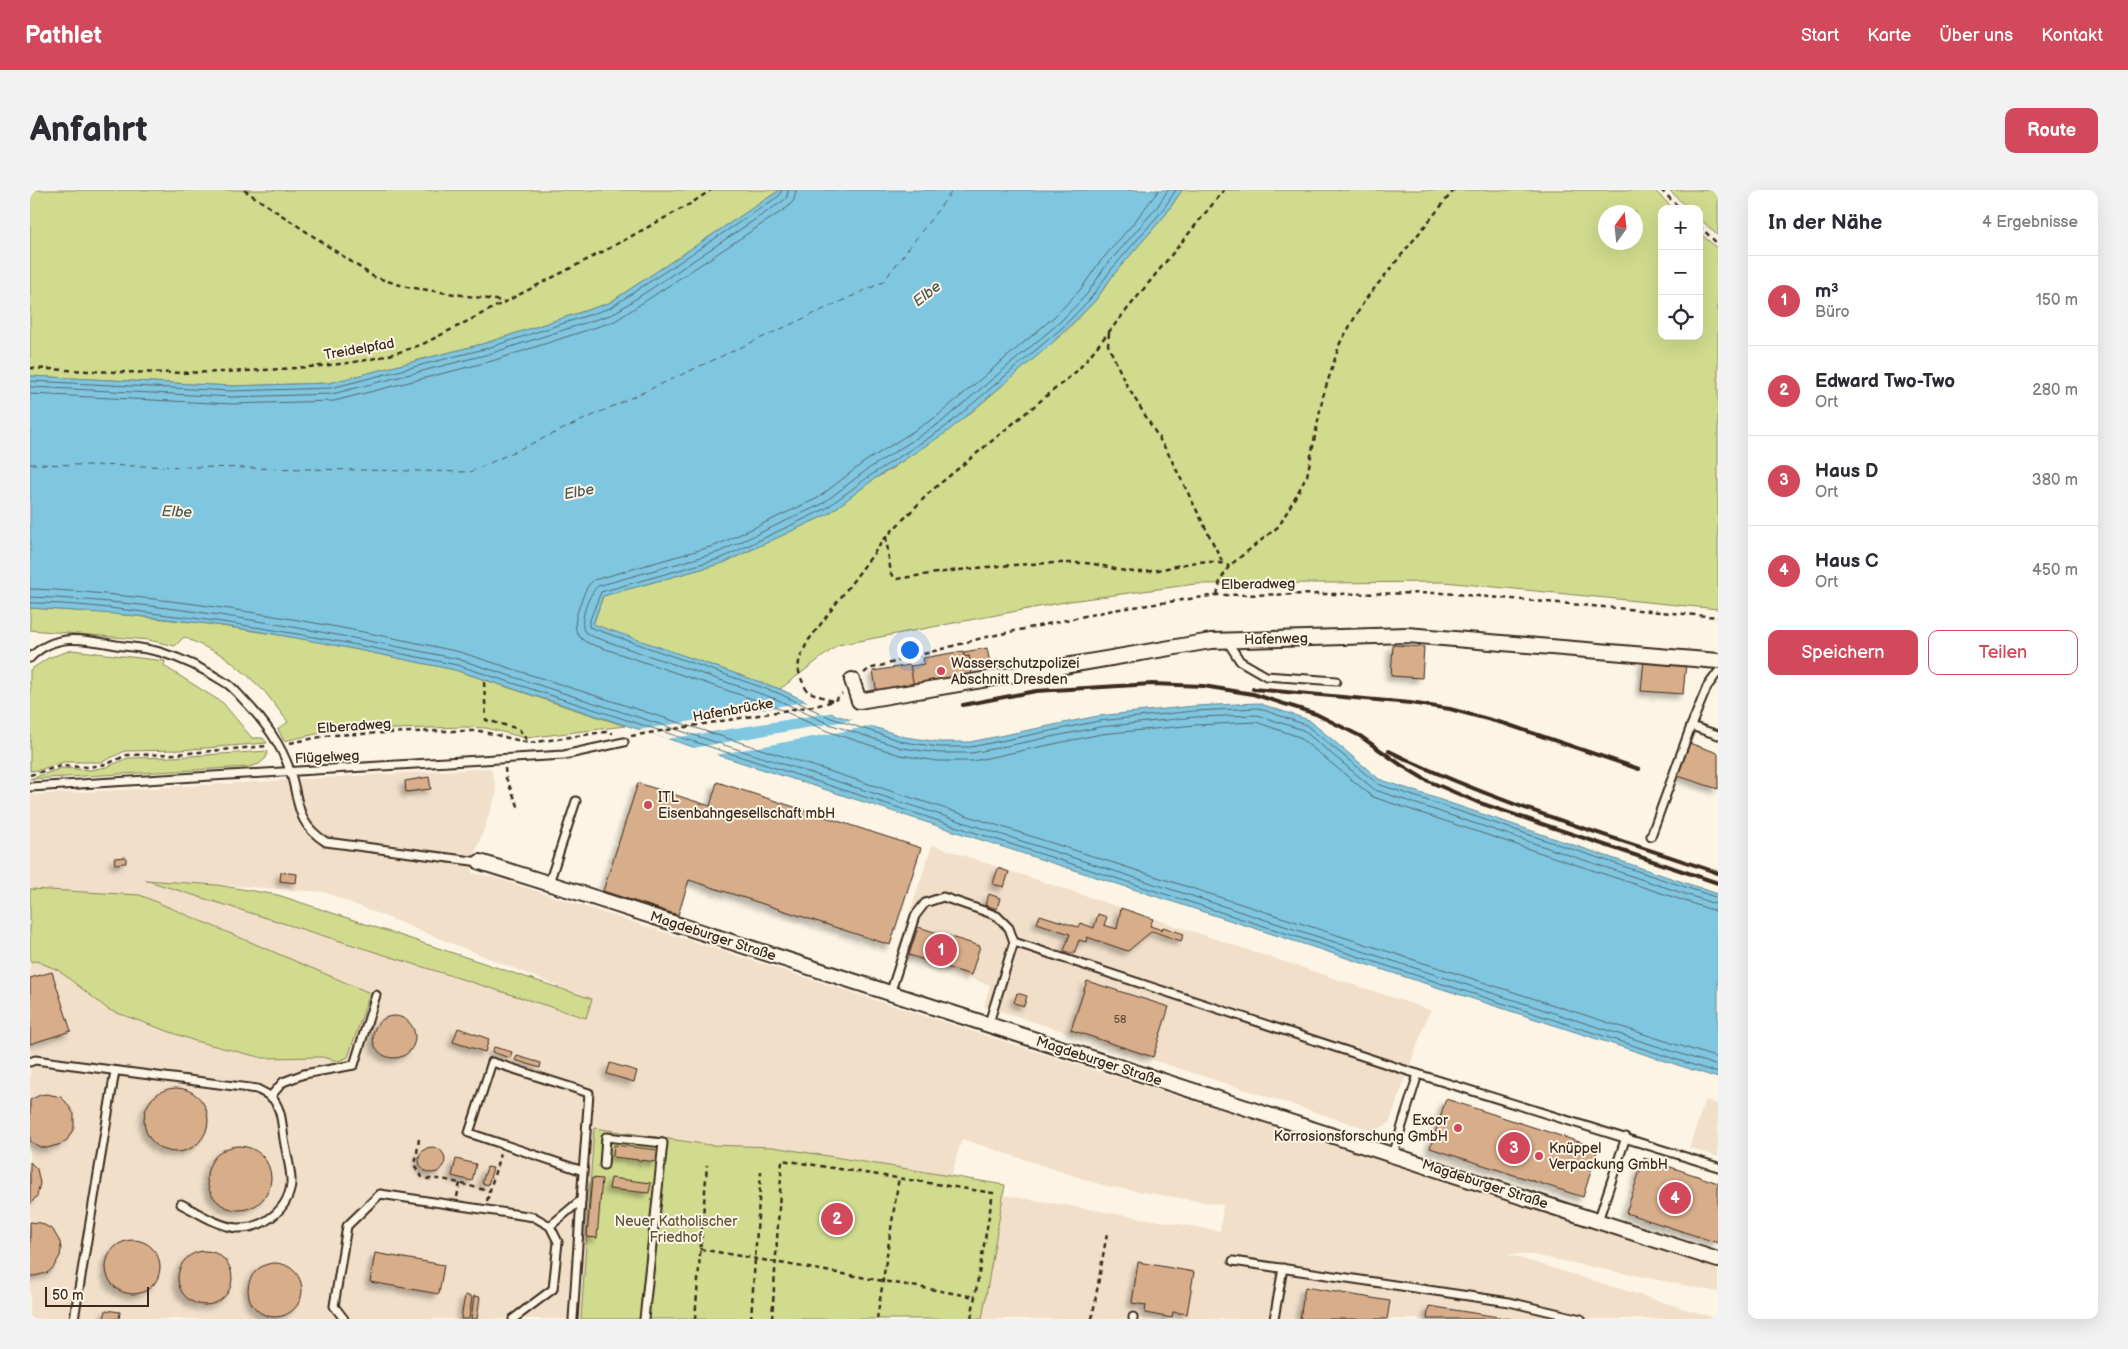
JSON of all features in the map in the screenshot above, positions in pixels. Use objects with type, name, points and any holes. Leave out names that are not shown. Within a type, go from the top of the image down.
[{"type":"street","name":"Hafenweg","points":[[852,680],[859,701],[1211,641],[1407,635],[1718,661]]},
{"type":"street","name":"Magdeburger Straße","points":[[480,862],[1718,1260]]},
{"type":"lane","points":[[30,658],[36,651],[52,642],[78,638],[159,652],[184,660],[228,683],[272,733],[290,772],[302,819],[311,833],[326,842],[480,862]]},
{"type":"lane","points":[[1227,641],[1240,661],[1266,676],[1336,682]]},
{"type":"lane","points":[[1651,836],[1691,726],[1707,687],[1718,672]]},
{"type":"lane","points":[[1691,726],[1718,734]]},
{"type":"lane","name":"Flügelweg","points":[[30,787],[564,755],[624,738]]},
{"type":"lane","points":[[549,883],[576,801]]},
{"type":"lane","points":[[890,994],[915,916],[925,902],[943,897],[997,916],[1009,928],[1014,942],[988,1026]]},
{"type":"lane","points":[[1014,942],[1418,1074],[1718,1167]]},
{"type":"lane","points":[[270,1097],[283,1082],[304,1074],[354,1065],[376,995]]},
{"type":"lane","points":[[30,1062],[35,1060],[257,1089],[270,1097],[280,1113],[291,1184],[288,1197],[282,1207],[265,1222],[251,1228],[236,1228],[217,1224],[181,1204]]},
{"type":"lane","points":[[573,1319],[589,1093],[492,1062],[469,1133],[583,1170]]},
{"type":"lane","points":[[74,1319],[115,1071]]},
{"type":"lane","points":[[1393,1155],[1418,1074]]},
{"type":"lane","points":[[604,1165],[606,1137],[663,1144],[644,1319]]},
{"type":"lane","points":[[1598,1221],[1626,1137]]},
{"type":"lane","points":[[344,1319],[334,1306],[347,1226],[380,1194],[534,1217],[550,1226],[558,1242],[552,1289],[513,1319]]},
{"type":"lane","points":[[550,1226],[581,1200]]},
{"type":"lane","points":[[1232,1261],[1509,1302],[1581,1319]]},
{"type":"lane","points":[[1274,1319],[1283,1268]]},
{"type":"path","points":[[244,190],[374,277],[407,287],[504,301]]},
{"type":"path","name":"Treidelpfad","points":[[30,368],[118,373],[232,372],[349,364],[397,354],[425,343],[608,249],[690,204],[711,190]]},
{"type":"path","points":[[834,701],[807,691],[798,671],[800,658],[808,641],[886,537],[931,491],[1078,370],[1224,190]]},
{"type":"path","points":[[1217,595],[1220,581],[1229,566],[1279,526],[1295,500],[1307,476],[1323,396],[1340,343],[1365,300],[1454,190]]},
{"type":"path","points":[[1661,190],[1677,205]]},
{"type":"path","points":[[1703,230],[1718,244]]},
{"type":"path","points":[[1110,331],[1108,345],[1123,376],[1168,453],[1224,564]]},
{"type":"path","points":[[886,537],[892,574],[897,579],[1020,565],[1085,563],[1135,572],[1199,561],[1216,561],[1229,566]]},
{"type":"path","name":"Elberadweg","points":[[820,706],[834,701],[852,680],[869,669],[982,638],[1113,610],[1217,595],[1444,593],[1718,617]]},
{"type":"path","points":[[484,682],[486,720],[519,729],[529,743]]},
{"type":"path","name":"Hafenbrücke","points":[[624,738],[820,706]]},
{"type":"path","name":"Elberadweg","points":[[30,775],[61,766],[88,767],[106,764],[127,755],[177,754],[278,745],[331,735],[480,731],[529,743],[604,732],[614,733]]},
{"type":"path","points":[[504,759],[506,778],[519,808]]},
{"type":"path","points":[[419,1139],[414,1166],[422,1177],[443,1179],[489,1191]]},
{"type":"path","points":[[485,1210],[502,1144]]},
{"type":"path","points":[[772,1319],[782,1160],[993,1193],[971,1319]]},
{"type":"path","points":[[695,1319],[707,1164]]},
{"type":"path","points":[[751,1319],[761,1171]]},
{"type":"path","points":[[877,1319],[900,1178]]},
{"type":"path","points":[[1092,1319],[1106,1232]]},
{"type":"path","points":[[700,1249],[975,1297]]},
{"type":"shaded area","points":[[491,768],[497,792],[475,854],[472,873],[493,877],[1040,1053],[1718,1266],[1718,1292],[1532,1255],[1507,1254],[1718,1319],[982,1319],[1004,1195],[1220,1231],[1223,1205],[1105,1186],[962,1139],[951,1176],[773,1147],[710,1145],[595,1128],[581,1319],[30,1319],[30,795]],"holes":[[[148,880],[324,892],[592,1000],[586,1018]]]},
{"type":"shaded area","points":[[932,845],[1430,1010],[1389,1124],[1374,1131],[984,1006],[990,985],[896,954]]},
{"type":"shaded area","points":[[1705,1100],[1718,1104],[1718,1157],[1689,1148]]},
{"type":"green space","points":[[30,190],[780,190],[609,303],[486,343],[329,383],[232,386],[30,376]]},
{"type":"green space","points":[[1182,190],[1654,190],[1670,205],[1658,205],[1658,340],[1703,340],[1703,236],[1718,249],[1718,609],[1444,582],[1195,584],[1070,601],[838,645],[780,689],[593,625],[603,596],[723,563],[828,514],[874,479],[890,470],[969,414],[1066,331],[1095,301],[1114,274],[1166,214]]},
{"type":"green space","points":[[1669,190],[1718,190],[1718,236],[1703,222],[1703,205],[1685,205]]},
{"type":"green space","points":[[30,608],[107,613],[209,624],[311,640],[455,670],[625,726],[526,738],[486,728],[464,727],[330,731],[284,741],[278,729],[288,722],[265,692],[224,656],[184,637],[175,646],[149,640],[30,630]]},
{"type":"green space","points":[[72,650],[165,661],[164,666],[223,703],[252,738],[263,738],[267,743],[180,750],[125,751],[102,762],[64,762],[30,771],[30,670],[48,658]]},
{"type":"green space","points":[[268,751],[266,758],[259,764],[249,767],[30,779],[62,768],[90,770],[107,767],[128,758]]},
{"type":"green space","points":[[145,880],[217,885],[278,895],[592,999],[586,1018]]},
{"type":"green space","points":[[30,889],[140,895],[370,993],[348,1057],[339,1061],[322,1057],[263,1058],[195,1041],[109,1010],[58,970],[36,961],[30,962]]},
{"type":"green space","name":"Neuer Katholischer Friedhof","points":[[594,1128],[710,1145],[773,1147],[1005,1185],[982,1319],[581,1319]]},
{"type":"water","name":"Elbe","points":[[780,190],[1182,190],[1166,214],[1114,274],[1095,301],[1049,346],[947,432],[874,479],[828,514],[723,563],[603,596],[593,624],[780,689],[833,714],[905,737],[940,742],[970,742],[1098,716],[1194,706],[1258,703],[1309,720],[1379,779],[1718,894],[1718,1078],[455,670],[239,628],[142,616],[30,608],[30,376],[232,386],[329,383],[486,343],[609,303]]},
{"type":"pier","points":[[810,701],[835,712],[667,739],[639,730]]},
{"type":"pier","points":[[857,719],[877,725],[715,755],[693,748]]},
{"type":"building","points":[[1393,645],[1424,647],[1422,678],[1391,676]]},
{"type":"building","points":[[987,648],[990,664],[971,668],[969,656],[964,657],[964,652]]},
{"type":"building","name":"Wasserschutzpolizei Abschnitt Dresden","points":[[963,651],[964,657],[969,656],[972,674],[913,685],[910,666],[924,664],[923,658]]},
{"type":"building","points":[[1644,660],[1686,663],[1683,694],[1641,691]]},
{"type":"building","points":[[910,665],[914,687],[877,693],[873,671]]},
{"type":"building","points":[[1689,743],[1718,753],[1718,789],[1678,776]]},
{"type":"building","points":[[429,777],[431,789],[406,792],[405,781]]},
{"type":"building","points":[[717,782],[921,848],[890,945],[689,880],[678,915],[603,891],[638,783],[710,806]]},
{"type":"building","points":[[126,857],[126,863],[115,864],[114,858]]},
{"type":"building","points":[[998,868],[1009,872],[1004,887],[993,884]]},
{"type":"building","points":[[281,872],[297,874],[296,883],[280,881]]},
{"type":"building","points":[[989,894],[1000,898],[997,909],[985,905]]},
{"type":"building","points":[[1121,908],[1153,919],[1150,926],[1162,930],[1163,927],[1184,934],[1181,941],[1152,931],[1128,951],[1087,937],[1086,942],[1079,940],[1074,954],[1064,951],[1070,934],[1037,923],[1040,915],[1078,927],[1080,923],[1094,928],[1098,914],[1107,917],[1104,925],[1117,929]]},
{"type":"building","points":[[918,927],[980,946],[971,975],[909,955]]},
{"type":"building","points":[[52,972],[71,1031],[30,1044],[30,978]]},
{"type":"building","points":[[1087,981],[1169,1007],[1153,1057],[1071,1030]]},
{"type":"building","points":[[1017,993],[1027,996],[1024,1006],[1014,1003]]},
{"type":"building","points":[[398,1016],[406,1019],[412,1025],[415,1037],[412,1049],[406,1055],[390,1058],[382,1055],[376,1049],[373,1033],[376,1025],[382,1019]]},
{"type":"building","points":[[458,1028],[489,1039],[485,1052],[453,1042]]},
{"type":"building","points":[[494,1047],[512,1052],[510,1058],[492,1052]]},
{"type":"building","points":[[517,1056],[541,1063],[540,1068],[515,1060]]},
{"type":"building","points":[[610,1063],[637,1071],[634,1082],[607,1074]]},
{"type":"building","points":[[176,1088],[188,1091],[199,1097],[205,1108],[208,1120],[205,1132],[199,1143],[188,1149],[176,1152],[164,1149],[153,1143],[147,1132],[144,1120],[147,1108],[153,1097],[164,1091]]},
{"type":"building","points":[[47,1094],[61,1097],[66,1102],[74,1114],[74,1128],[67,1140],[47,1148],[40,1147],[30,1141],[30,1100]]},
{"type":"building","points":[[1446,1099],[1598,1148],[1583,1197],[1430,1148]]},
{"type":"building","points":[[614,1145],[659,1150],[657,1162],[613,1157]]},
{"type":"building","points":[[239,1146],[251,1149],[262,1155],[268,1166],[271,1178],[268,1190],[262,1201],[251,1207],[239,1210],[227,1207],[216,1201],[210,1190],[207,1178],[210,1166],[216,1155],[227,1149]]},
{"type":"building","points":[[432,1147],[441,1151],[445,1160],[441,1169],[432,1173],[423,1169],[419,1160],[423,1151]]},
{"type":"building","points":[[1644,1158],[1718,1183],[1718,1243],[1626,1213]]},
{"type":"building","points":[[456,1159],[476,1164],[472,1181],[452,1176]]},
{"type":"building","points":[[30,1162],[37,1169],[40,1183],[37,1196],[30,1204]]},
{"type":"building","points":[[487,1167],[493,1168],[488,1185],[482,1183]]},
{"type":"building","points":[[592,1178],[602,1179],[597,1238],[587,1237]]},
{"type":"building","points":[[611,1178],[651,1183],[649,1193],[609,1189]]},
{"type":"building","points":[[30,1222],[41,1223],[53,1230],[60,1242],[61,1249],[60,1256],[53,1268],[47,1273],[34,1276],[30,1276]]},
{"type":"building","points":[[133,1240],[143,1242],[152,1248],[158,1257],[160,1267],[158,1277],[152,1286],[143,1292],[133,1294],[123,1292],[114,1286],[108,1277],[106,1267],[108,1257],[114,1248],[123,1242]]},
{"type":"building","points":[[205,1251],[215,1253],[224,1259],[230,1268],[232,1278],[230,1288],[224,1297],[215,1303],[205,1305],[195,1303],[186,1297],[180,1288],[178,1278],[180,1268],[186,1259],[195,1253]]},
{"type":"building","points":[[375,1253],[444,1265],[439,1294],[370,1282]]},
{"type":"building","points":[[1138,1262],[1194,1272],[1187,1314],[1173,1312],[1172,1318],[1145,1313],[1146,1305],[1132,1303]]},
{"type":"building","points":[[275,1263],[285,1265],[294,1271],[300,1280],[302,1290],[300,1300],[294,1309],[285,1315],[275,1317],[265,1315],[256,1309],[250,1300],[248,1290],[250,1280],[256,1271],[265,1265]]},
{"type":"building","points":[[1305,1287],[1390,1301],[1387,1319],[1300,1319]]},
{"type":"building","points":[[465,1295],[472,1297],[469,1319],[461,1319]]},
{"type":"building","points":[[474,1296],[480,1297],[477,1319],[471,1319]]},
{"type":"building","points":[[1429,1306],[1511,1319],[1427,1319]]},
{"type":"building","points":[[106,1310],[120,1312],[119,1319],[104,1319]]},
{"type":"ferry route","points":[[30,464],[470,472],[883,282],[953,190]]},
{"type":"railway","points":[[963,705],[1036,691],[1152,684],[1203,686],[1253,694],[1316,714],[1360,736],[1426,780],[1477,802],[1718,883]]},
{"type":"railway","points":[[1253,689],[1410,703],[1450,709],[1506,724],[1639,769]]},
{"type":"railway","points":[[1389,751],[1469,787],[1718,873]]},
{"type":"place","name":"Wasserschutzpolizei Abschnitt Dresden","points":[[941,671]]},
{"type":"place","name":"ITL Eisenbahngesellschaft mbH","points":[[648,805]]},
{"type":"place","name":"m³","points":[[941,950]]},
{"type":"place","name":"Excor Korrosionsforschung GmbH","points":[[1458,1128]]},
{"type":"place","name":"Haus D","points":[[1514,1148]]},
{"type":"place","name":"Knüppel Verpackung GmbH","points":[[1539,1156]]},
{"type":"place","name":"Haus C","points":[[1675,1198]]},
{"type":"place","name":"Edward Two-Two","points":[[837,1219]]}]
